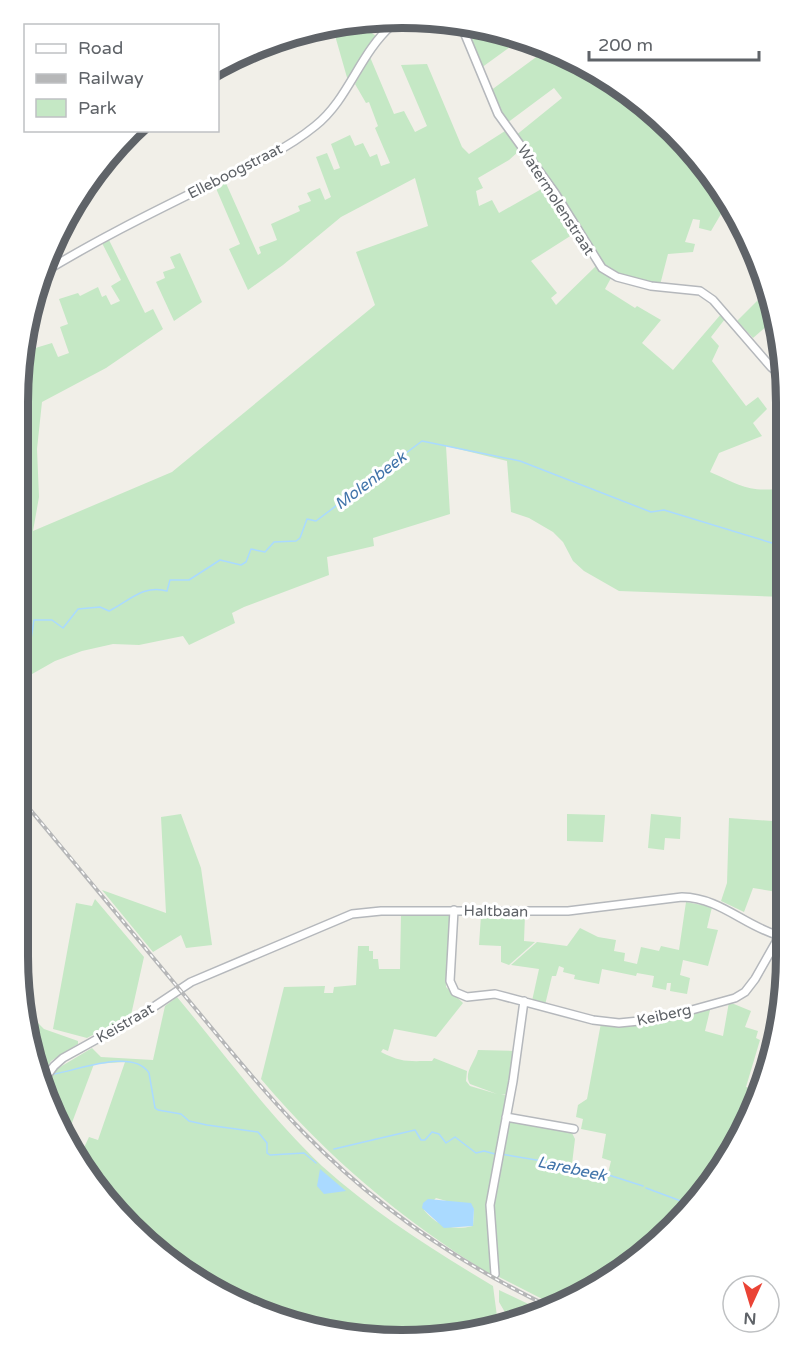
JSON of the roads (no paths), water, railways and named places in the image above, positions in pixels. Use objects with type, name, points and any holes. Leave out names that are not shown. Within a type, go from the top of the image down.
[{"type":"street","name":"Elleboogstraat","points":[[54,266],[97,241],[271,154],[307,132],[342,98],[375,43],[389,29]]},
{"type":"street","name":"Watermolenstraat","points":[[463,34],[498,114],[555,193],[602,268],[617,277],[651,286],[700,291],[713,300],[775,370]]},
{"type":"street","name":"Haltbaan","points":[[215,970],[352,914],[381,911],[568,911],[699,897],[712,901],[776,938]]},
{"type":"street","name":"Keiberg","points":[[454,910],[451,988],[467,997],[488,993],[602,1021],[626,1022],[659,1019],[741,996],[755,979],[776,938]]},
{"type":"street","name":"Keistraat","points":[[48,1076],[63,1058],[153,1008],[184,986],[215,970]]},
{"type":"street","points":[[495,1274],[490,1205],[510,1096],[524,1001]]},
{"type":"street","points":[[506,1117],[574,1130]]},
{"type":"water","points":[[320,1169],[346,1191],[324,1194],[317,1186]]},
{"type":"water","points":[[428,1199],[471,1203],[474,1209],[473,1226],[444,1228],[422,1208],[423,1203]]},
{"type":"waterway","name":"Molenbeek","points":[[28,642],[31,639],[34,620],[52,620],[63,628],[78,609],[100,607],[109,611],[144,592],[159,589],[167,591],[170,580],[189,580],[220,560],[241,565],[246,562],[251,549],[265,552],[274,542],[296,541],[300,538],[307,519],[316,521],[422,441],[520,461],[651,512],[664,510],[776,543]]},
{"type":"waterway","name":"Larebeek","points":[[54,1074],[105,1063],[131,1062],[141,1066],[149,1073],[155,1108],[158,1110],[181,1114],[189,1121],[207,1125],[258,1132],[267,1143],[267,1153],[270,1155],[304,1153],[316,1163]]},
{"type":"waterway","name":"Larebeek","points":[[334,1149],[415,1130],[421,1140],[425,1140],[432,1132],[439,1134],[446,1143],[455,1137],[476,1153],[484,1151],[495,1154]]},
{"type":"waterway","name":"Larebeek","points":[[501,1154],[590,1169],[643,1186]]},
{"type":"waterway","name":"Larebeek","points":[[646,1188],[684,1202]]},
{"type":"railway","points":[[28,807],[253,1078],[330,1159],[388,1208],[450,1252],[542,1303]]}]
